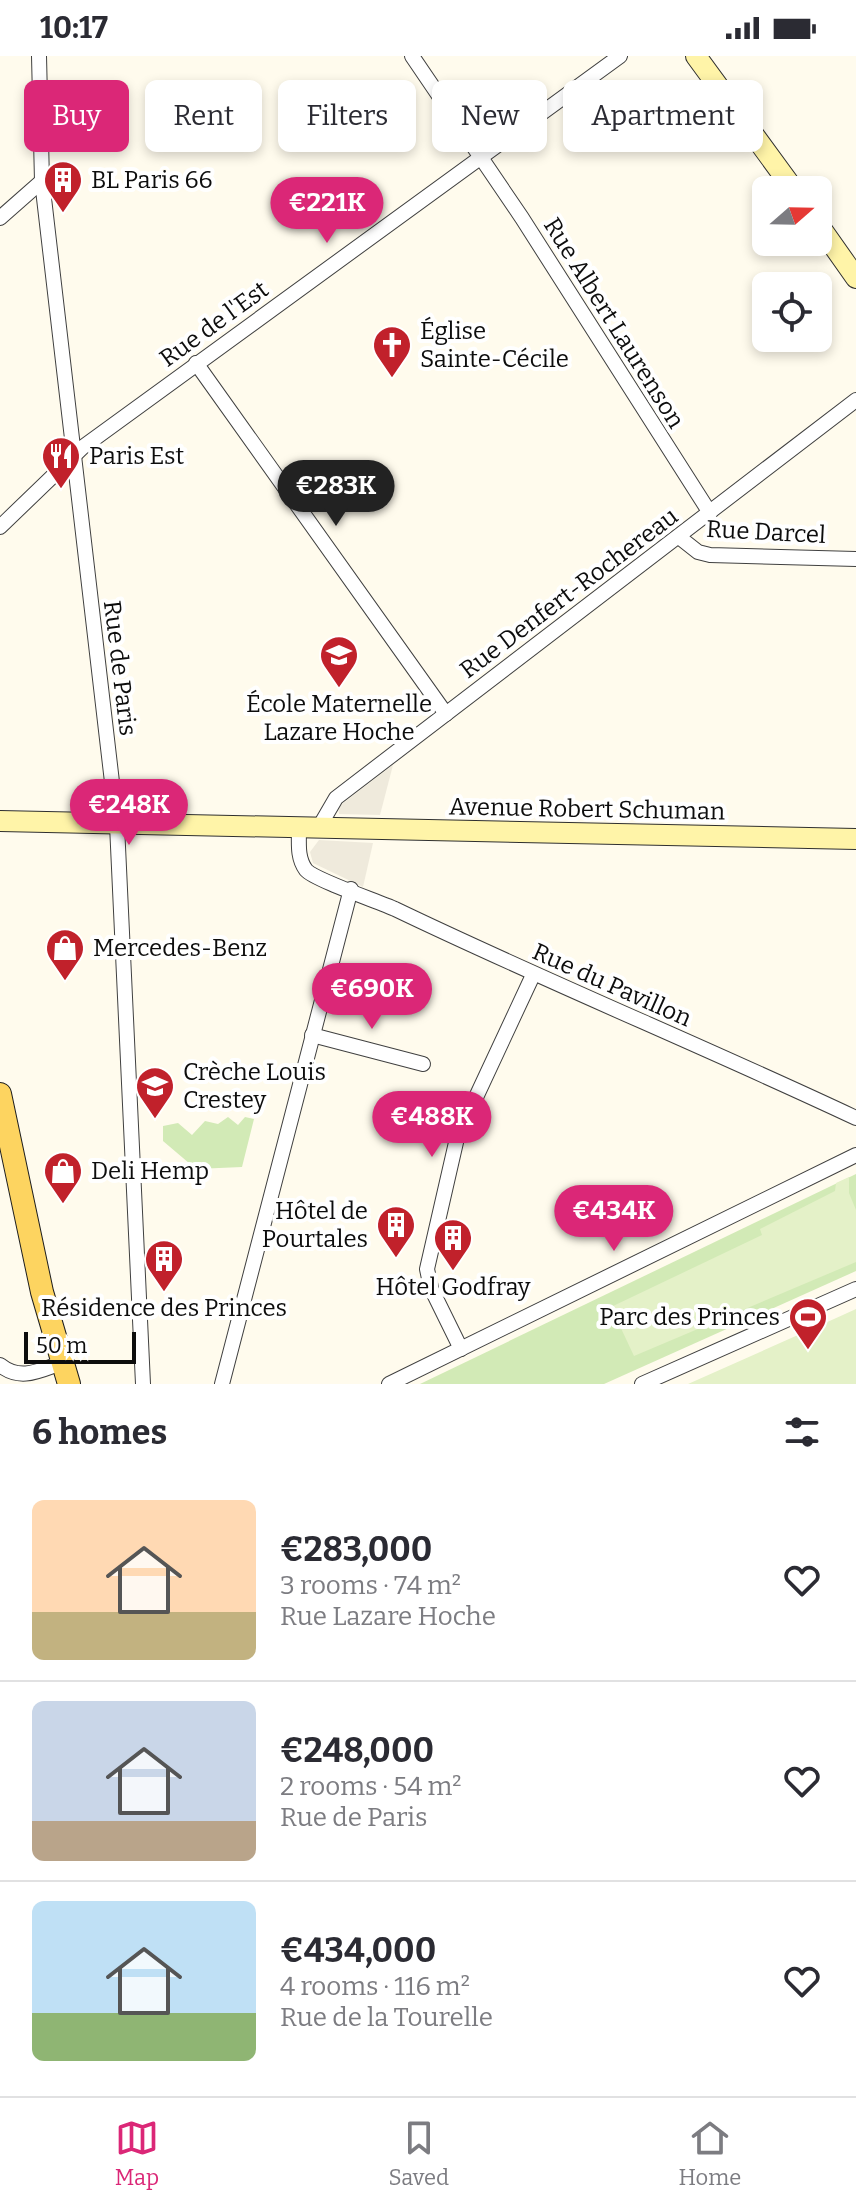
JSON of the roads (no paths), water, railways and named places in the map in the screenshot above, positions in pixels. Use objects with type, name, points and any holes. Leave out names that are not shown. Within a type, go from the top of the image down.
[{"type":"main road","points":[[0,1094],[56,1371],[69,1384]]},
{"type":"street","name":"Rue de Paris","points":[[39,56],[42,181],[71,458],[117,825],[143,1384]]},
{"type":"street","name":"Rue Albert Laurenson","points":[[412,56],[710,513]]},
{"type":"street","name":"Rue de l'Est","points":[[0,527],[71,458],[196,363],[620,56]]},
{"type":"street","points":[[696,56],[784,176]]},
{"type":"street","points":[[0,218],[42,181]]},
{"type":"street","points":[[832,244],[856,278]]},
{"type":"street","points":[[196,363],[446,714]]},
{"type":"street","name":"Rue Denfert-Rochereau","points":[[308,829],[330,803],[856,400]]},
{"type":"street","name":"Rue Darcel","points":[[679,537],[698,552],[710,555],[856,559]]},
{"type":"street","name":"Avenue Robert Schuman","points":[[0,821],[856,839]]},
{"type":"street","name":"Rue du Pavillon","points":[[308,829],[300,857],[307,871],[856,1118]]},
{"type":"street","points":[[222,1384],[351,889]]},
{"type":"street","points":[[461,1349],[431,1288],[427,1269],[457,1138],[533,975]]},
{"type":"street","points":[[312,1035],[423,1064]]},
{"type":"street","points":[[389,1384],[856,1155]]},
{"type":"street","points":[[642,1384],[856,1289]]},
{"type":"street","points":[[0,1365],[12,1375],[56,1371]]},
{"type":"place","name":"BL Paris 66","points":[[63,214]]},
{"type":"place","name":"Église Sainte-Cécile","points":[[392,379]]},
{"type":"place","name":"Paris Est","points":[[61,490]]},
{"type":"place","name":"École Maternelle Lazare Hoche","points":[[339,689]]},
{"type":"place","name":"Mercedes-Benz","points":[[65,982]]},
{"type":"place","name":"Crèche Louis Crestey","points":[[155,1120]]},
{"type":"place","name":"Deli Hemp","points":[[63,1205]]},
{"type":"place","name":"Hôtel de Pourtales","points":[[396,1259]]},
{"type":"place","name":"Hôtel Godfray","points":[[453,1272]]},
{"type":"place","name":"Résidence des Princes","points":[[164,1293]]},
{"type":"place","name":"Parc des Princes","points":[[808,1351]]}]
